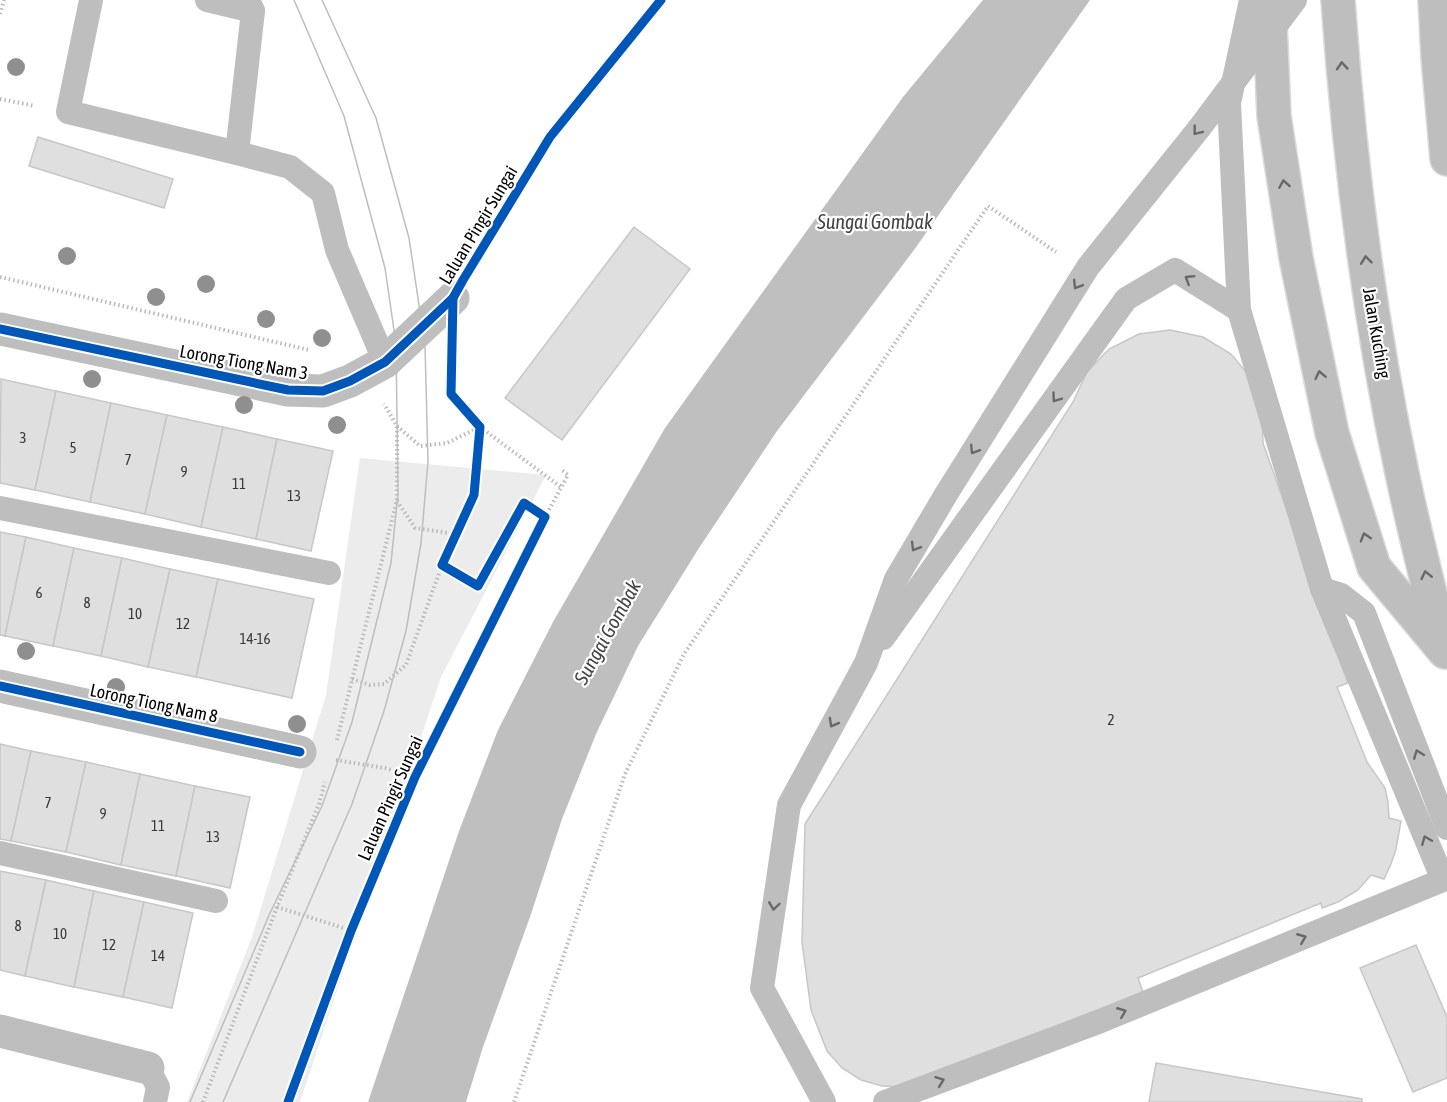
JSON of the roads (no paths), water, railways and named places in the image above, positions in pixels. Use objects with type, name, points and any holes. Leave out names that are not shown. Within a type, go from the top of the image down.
[{"type":"main road","points":[[1269,0],[1274,116],[1296,258],[1332,432],[1374,567],[1446,656]]},
{"type":"main road","name":"Jalan Kuching","points":[[1338,0],[1343,76],[1370,298],[1402,473],[1446,656]]},
{"type":"main road","points":[[1435,0],[1442,44],[1447,159]]},
{"type":"main road","name":"Lorong Tiong Nam 3","points":[[0,329],[288,390],[323,391],[350,381],[374,368],[453,298]]},
{"type":"main road","name":"Lorong Tiong Nam 8","points":[[0,686],[300,752]]},
{"type":"main road","points":[[0,1031],[147,1068]]},
{"type":"lane","points":[[91,0],[68,112],[290,167],[323,193],[337,250],[374,368]]},
{"type":"lane","points":[[207,0],[250,6],[237,153]]},
{"type":"lane","points":[[885,1102],[1101,1021],[1443,880],[1322,589],[1239,310],[1229,102],[1251,0]]},
{"type":"lane","points":[[866,663],[896,579],[1088,267],[1201,126],[1295,0]]},
{"type":"lane","points":[[824,1102],[762,988],[789,805],[866,663],[1126,299],[1175,270],[1239,310]]},
{"type":"lane","points":[[0,508],[329,573]]},
{"type":"lane","points":[[1322,589],[1341,596],[1364,613],[1447,828]]},
{"type":"lane","points":[[0,853],[216,901]]},
{"type":"lane","points":[[147,1068],[158,1087],[155,1102]]},
{"type":"water","name":"Sungai Gombak","points":[[983,0],[1090,0],[914,250],[777,431],[699,548],[638,646],[596,734],[562,819],[466,1102],[368,1102],[459,831],[498,730],[553,622],[665,428],[903,97]]},
{"type":"tram line","points":[[190,1102],[270,913],[322,806],[352,722],[391,563],[398,493],[396,344],[385,268],[344,116],[294,0]]},
{"type":"tram line","points":[[223,1102],[352,804],[384,711],[406,631],[421,543],[428,462],[425,345],[409,238],[376,118],[322,0]]}]
